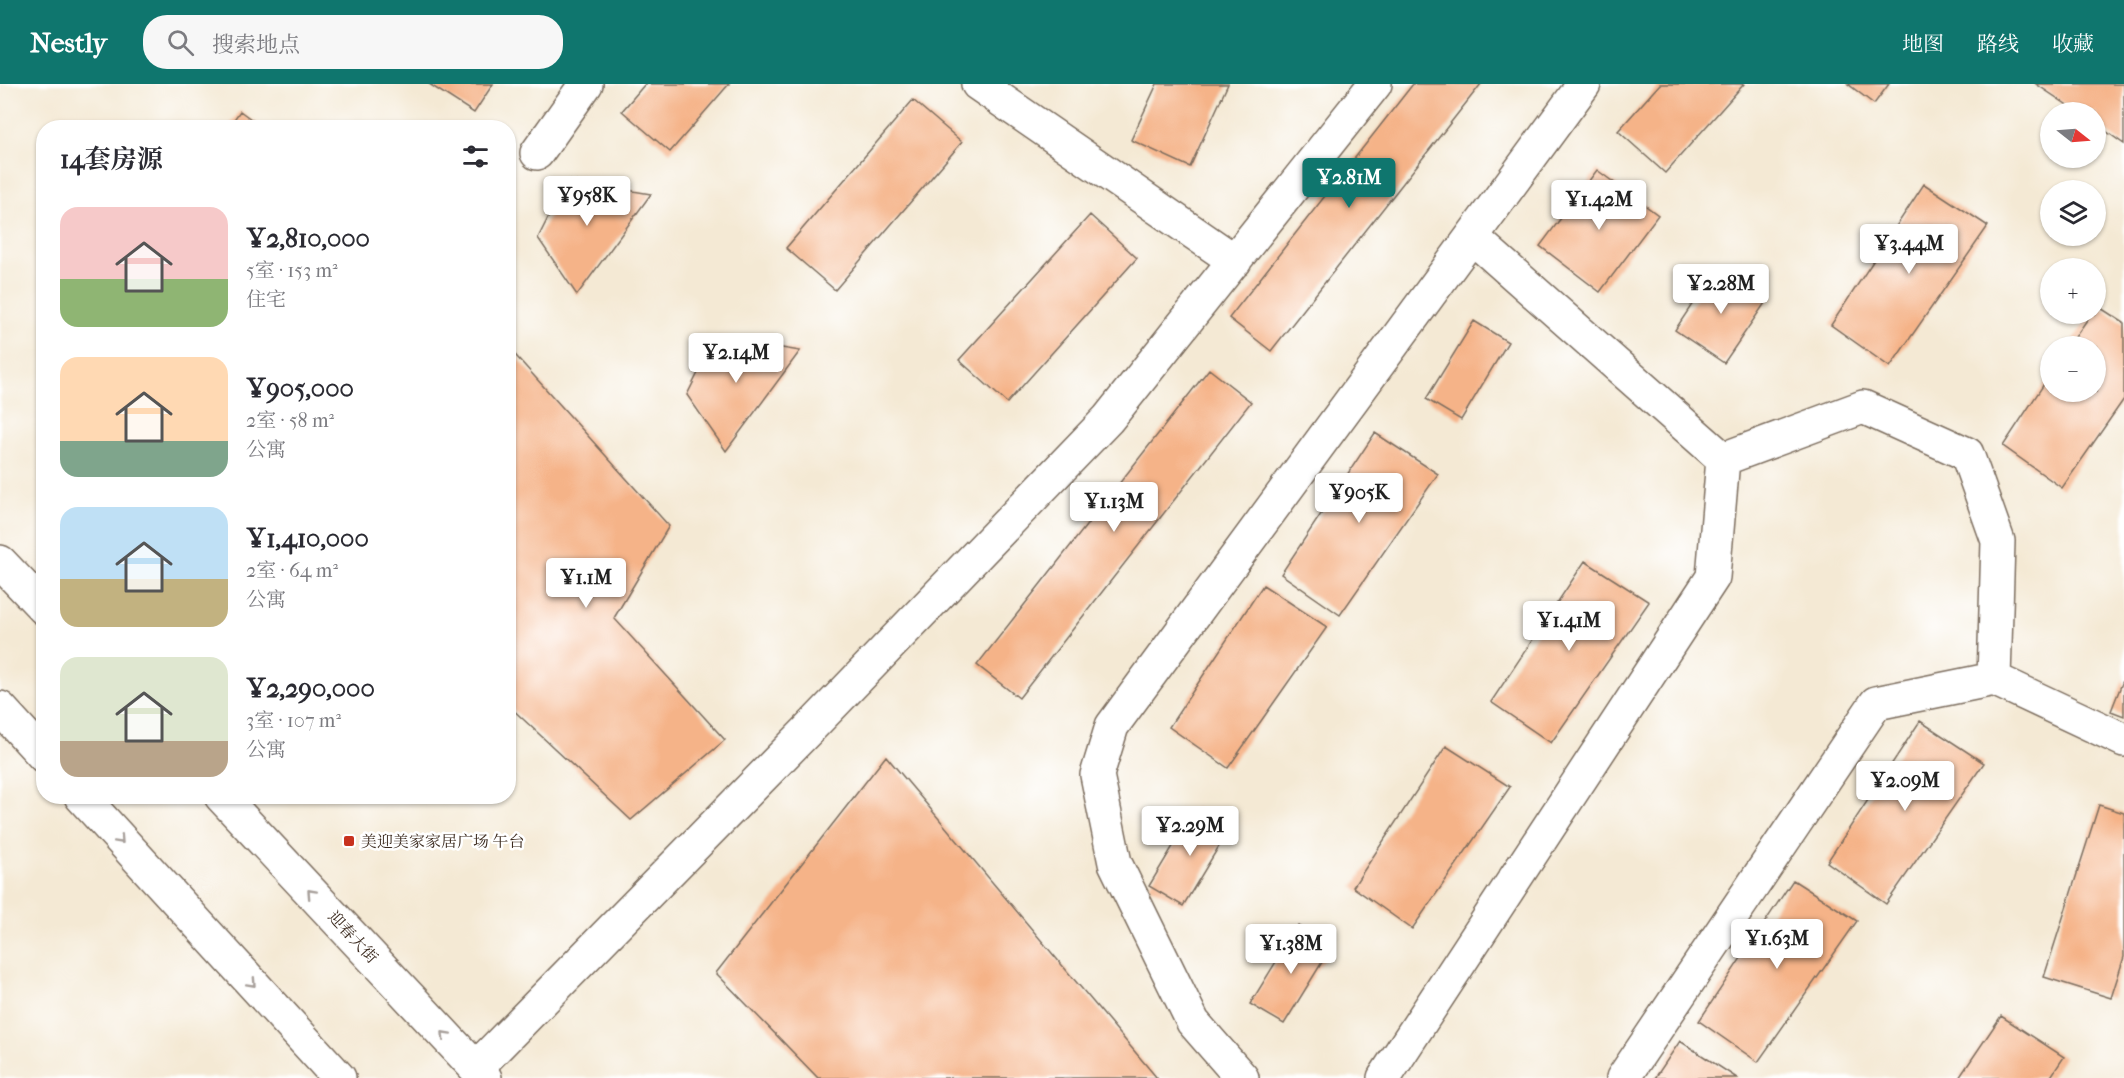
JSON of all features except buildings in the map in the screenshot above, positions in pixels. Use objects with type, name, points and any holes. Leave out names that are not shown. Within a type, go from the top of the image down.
[{"type":"street","points":[[537,153],[586,84]]},
{"type":"street","points":[[978,84],[1235,261]]},
{"type":"street","points":[[480,1073],[1108,419],[1375,84]]},
{"type":"street","points":[[1242,1078],[1193,1022],[1115,863],[1097,775],[1112,726],[1584,84]]},
{"type":"street","points":[[1472,237],[1723,459]]},
{"type":"street","points":[[1723,459],[1863,406],[1967,454],[1998,541],[1994,679]]},
{"type":"street","points":[[1384,1078],[1713,577],[1723,459]]},
{"type":"street","points":[[0,562],[36,600]]},
{"type":"street","points":[[1623,1078],[1876,703],[1994,679],[2124,740]]},
{"type":"street","points":[[0,708],[36,747]]},
{"type":"street","points":[[88,804],[326,1073]]},
{"type":"street","name":"迎春大街","points":[[228,804],[480,1073]]},
{"type":"place","name":"美迎美家家居广场 午台","points":[[349,841]]}]
